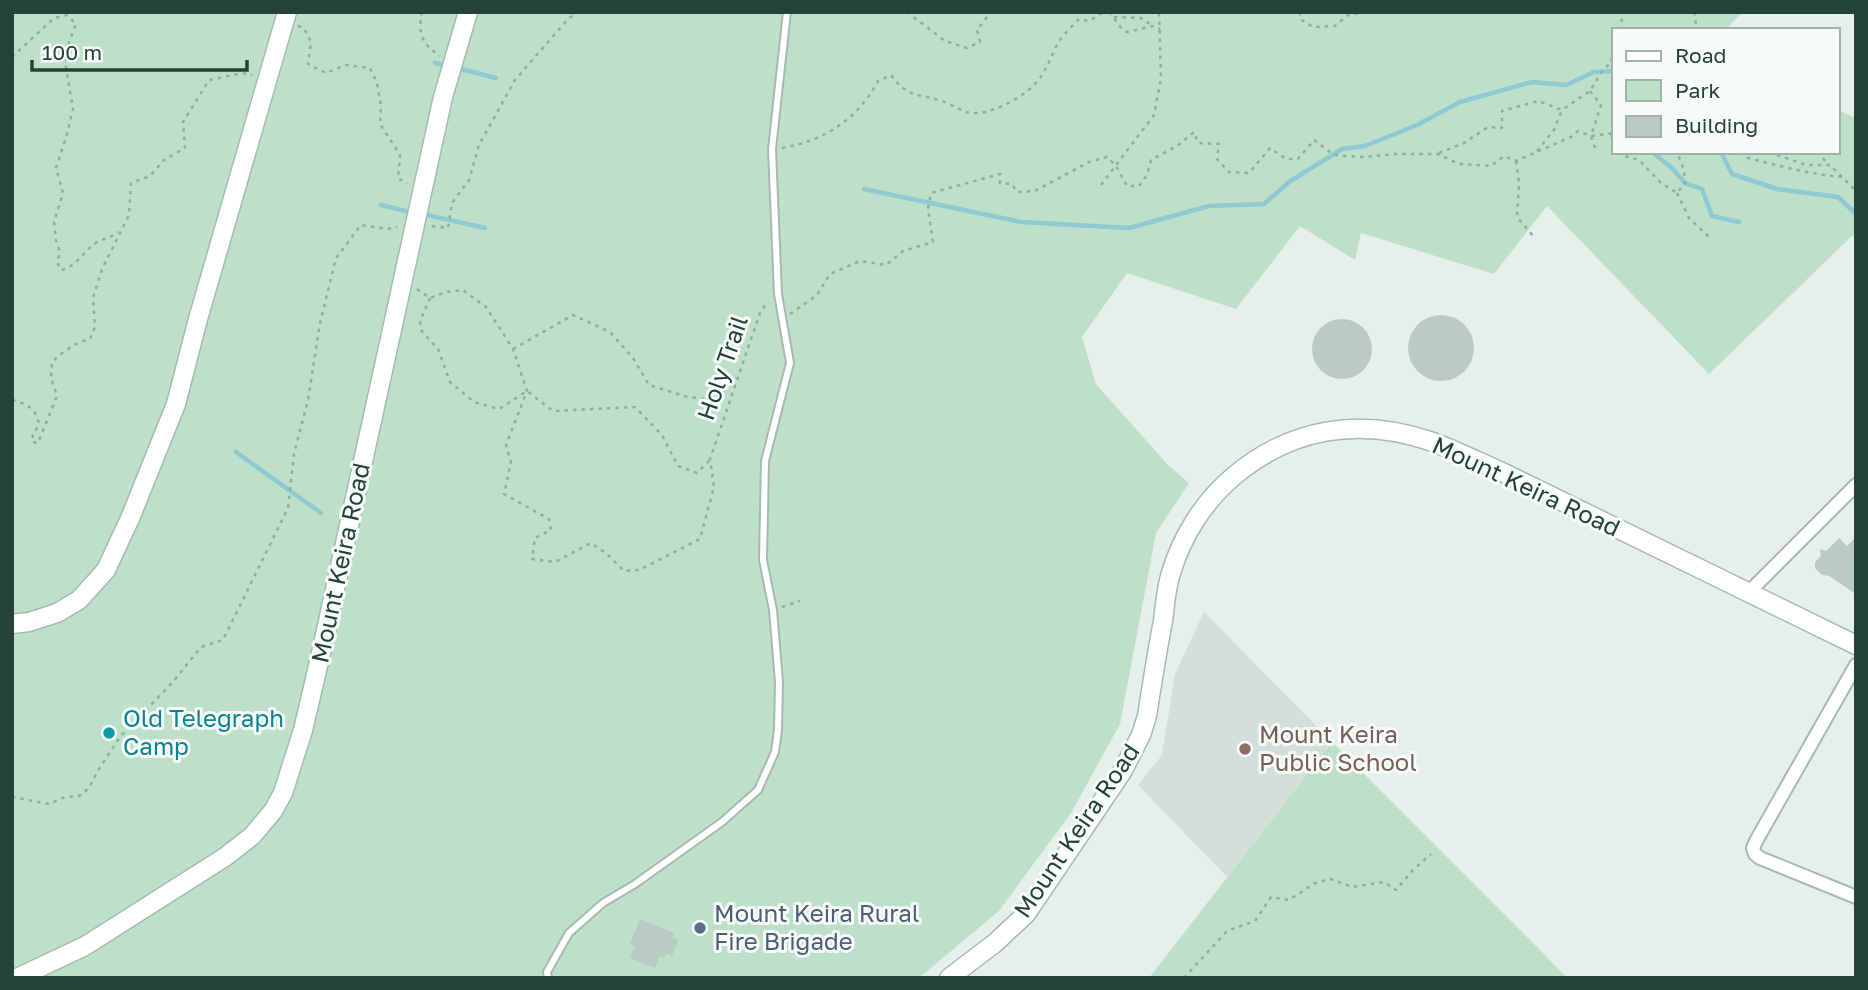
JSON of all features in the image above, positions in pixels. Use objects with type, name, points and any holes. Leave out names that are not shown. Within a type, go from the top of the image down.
[{"type":"main road","name":"Mount Keira Road","points":[[18,978],[85,946],[225,857],[252,836],[284,793],[319,662],[443,97],[468,12]]},
{"type":"main road","points":[[12,624],[57,613],[79,600],[106,570],[131,516],[176,404],[286,17]]},
{"type":"main road","name":"Mount Keira Road","points":[[949,978],[995,943],[1026,914],[1122,772],[1141,735],[1147,716],[1170,575],[1187,534],[1206,503],[1254,460],[1299,439],[1348,429],[1390,432],[1427,440],[1504,473],[1856,645]]},
{"type":"street","points":[[1749,592],[1856,485]]},
{"type":"street","points":[[1856,665],[1753,848],[1760,858],[1856,897]]},
{"type":"lane","points":[[548,978],[547,972],[569,933],[603,903],[635,884],[722,822],[758,790],[775,752],[779,682],[773,610],[763,560],[765,461],[790,363],[778,294],[772,149],[787,12]]},
{"type":"path","points":[[54,12],[54,18]]},
{"type":"path","points":[[422,12],[419,28],[421,37],[451,68]]},
{"type":"path","points":[[286,17],[304,28],[311,42],[308,64],[326,73],[346,65],[370,68],[377,83],[380,124],[400,155],[398,178],[418,212],[448,228],[452,203],[469,180],[479,145],[515,80],[577,12]]},
{"type":"path","points":[[907,12],[945,41],[967,48],[980,42],[977,30],[991,12]]},
{"type":"path","points":[[772,149],[799,145],[831,132],[870,97],[878,80],[891,75],[900,88],[907,92],[951,104],[967,112],[981,113],[1001,107],[1033,86],[1047,68],[1060,41],[1079,19],[1089,21],[1106,12],[1114,17],[1141,18],[1160,30]]},
{"type":"path","points":[[1101,185],[1154,115],[1161,78],[1159,12]]},
{"type":"path","points":[[1300,12],[1300,19],[1313,26],[1335,26],[1348,15],[1369,12]]},
{"type":"path","points":[[12,57],[54,18],[67,15],[76,24],[64,56],[73,110],[56,168],[64,193],[54,222],[60,253],[57,262],[61,270],[70,268],[99,241],[112,237],[120,230]]},
{"type":"path","points":[[1114,17],[1119,27],[1127,32],[1153,26]]},
{"type":"path","points":[[1535,154],[1554,130],[1562,110],[1590,91],[1611,62],[1612,56]]},
{"type":"path","points":[[12,400],[37,413],[39,424],[32,442],[38,443],[57,396],[51,378],[52,362],[66,349],[90,339],[95,327],[93,298],[102,269],[128,215],[131,183],[150,176],[164,160],[185,148],[183,122],[209,80],[242,73],[268,78]]},
{"type":"path","points":[[1590,91],[1601,104],[1591,136],[1596,151]]},
{"type":"path","points":[[782,320],[817,295],[830,274],[860,261],[886,265],[903,251],[933,242],[928,209],[931,193],[1000,174],[1000,183],[1012,184],[1017,192],[1035,191],[1089,162],[1107,157],[1128,186],[1139,186],[1147,175],[1151,160],[1177,146],[1194,132],[1198,143],[1219,144],[1217,159],[1230,172],[1249,173],[1270,148],[1286,159],[1298,159],[1314,140],[1334,156],[1438,154],[1464,143],[1488,127],[1502,128],[1502,111],[1538,101],[1562,110]]},
{"type":"path","points":[[1438,154],[1459,164],[1491,166],[1504,156],[1516,162],[1571,137],[1578,131],[1591,136],[1612,133]]},
{"type":"path","points":[[1620,154],[1639,160],[1661,183],[1677,193],[1689,218],[1709,237]]},
{"type":"path","points":[[1677,193],[1685,183],[1684,170],[1678,154]]},
{"type":"path","points":[[1743,154],[1744,157],[1820,175],[1842,177]]},
{"type":"path","points":[[1775,154],[1806,165],[1830,166]]},
{"type":"path","points":[[1819,154],[1856,191]]},
{"type":"path","points":[[1516,162],[1519,183],[1517,216],[1534,237]]},
{"type":"path","points":[[12,797],[49,804],[65,797],[79,796],[89,788],[120,737],[172,683],[201,647],[223,640],[288,508],[294,454],[336,258],[362,225],[387,229],[418,212]]},
{"type":"path","points":[[403,279],[430,298]]},
{"type":"path","points":[[463,290],[486,307],[513,349],[527,391],[499,409],[474,402],[450,382],[438,349],[421,330],[420,321],[430,298],[463,290]]},
{"type":"path","name":"Holy Trail","points":[[710,459],[714,487],[700,539],[639,570],[624,571],[591,543],[555,562],[532,559],[535,538],[551,530],[549,519],[504,494],[511,462],[506,445],[527,391],[553,411],[635,407],[662,435],[678,466],[697,473],[710,459],[761,310],[778,294]]},
{"type":"path","points":[[513,349],[573,315],[610,332],[633,358],[649,385],[684,396],[711,400],[737,381]]},
{"type":"path","points":[[773,610],[800,601]]},
{"type":"path","points":[[1184,978],[1227,930],[1255,921],[1271,897],[1289,900],[1315,883],[1331,879],[1352,887],[1384,882],[1396,890],[1431,854]]},
{"type":"shaded area","name":"Mount Keira Public School","points":[[1204,612],[1332,742],[1227,877],[1138,785],[1162,755],[1175,674]]},
{"type":"green space","points":[[12,12],[1743,12],[1727,28],[1612,28],[1612,154],[1840,154],[1840,111],[1856,118],[1856,237],[1853,235],[1709,374],[1547,206],[1494,274],[1361,233],[1355,260],[1300,226],[1236,309],[1127,273],[1082,337],[1096,384],[1168,465],[1189,483],[1156,533],[1120,724],[1071,813],[999,911],[919,978],[12,978]]},
{"type":"green space","points":[[1332,742],[1541,951],[1567,978],[1149,978]]},
{"type":"building","points":[[1434,315],[1448,315],[1460,320],[1469,329],[1474,348],[1472,361],[1465,372],[1448,381],[1434,381],[1422,376],[1413,367],[1408,355],[1408,341],[1413,329],[1422,320]]},
{"type":"building","points":[[1336,319],[1348,319],[1367,332],[1372,349],[1370,361],[1359,374],[1348,379],[1336,379],[1317,366],[1312,355],[1312,343],[1325,324]]},
{"type":"building","points":[[1856,537],[1856,594],[1829,576],[1822,575],[1815,568],[1815,562],[1821,556],[1820,549],[1826,551],[1839,538],[1847,546]]},
{"type":"building","points":[[640,919],[674,933],[672,938],[678,940],[672,956],[666,953],[664,958],[660,956],[655,968],[630,958],[635,946],[630,944]]},
{"type":"waterway","points":[[435,63],[448,66]]},
{"type":"waterway","points":[[457,68],[496,78]]},
{"type":"waterway","points":[[864,189],[1021,222],[1129,228],[1209,206],[1264,204],[1289,182],[1342,149],[1365,146],[1417,125],[1460,102],[1532,82],[1566,85],[1594,72],[1612,71]]},
{"type":"waterway","points":[[1654,154],[1685,183],[1702,189],[1712,216],[1739,222]]},
{"type":"waterway","points":[[1722,154],[1732,174],[1777,189],[1838,197],[1856,214]]},
{"type":"waterway","points":[[381,205],[414,213]]},
{"type":"waterway","points":[[423,214],[485,228]]},
{"type":"waterway","points":[[236,452],[321,513]]},
{"type":"place","name":"Old Telegraph Camp","points":[[109,733]]},
{"type":"place","name":"Mount Keira Public School","points":[[1245,749]]},
{"type":"place","name":"Mount Keira Rural Fire Brigade","points":[[700,928]]}]
